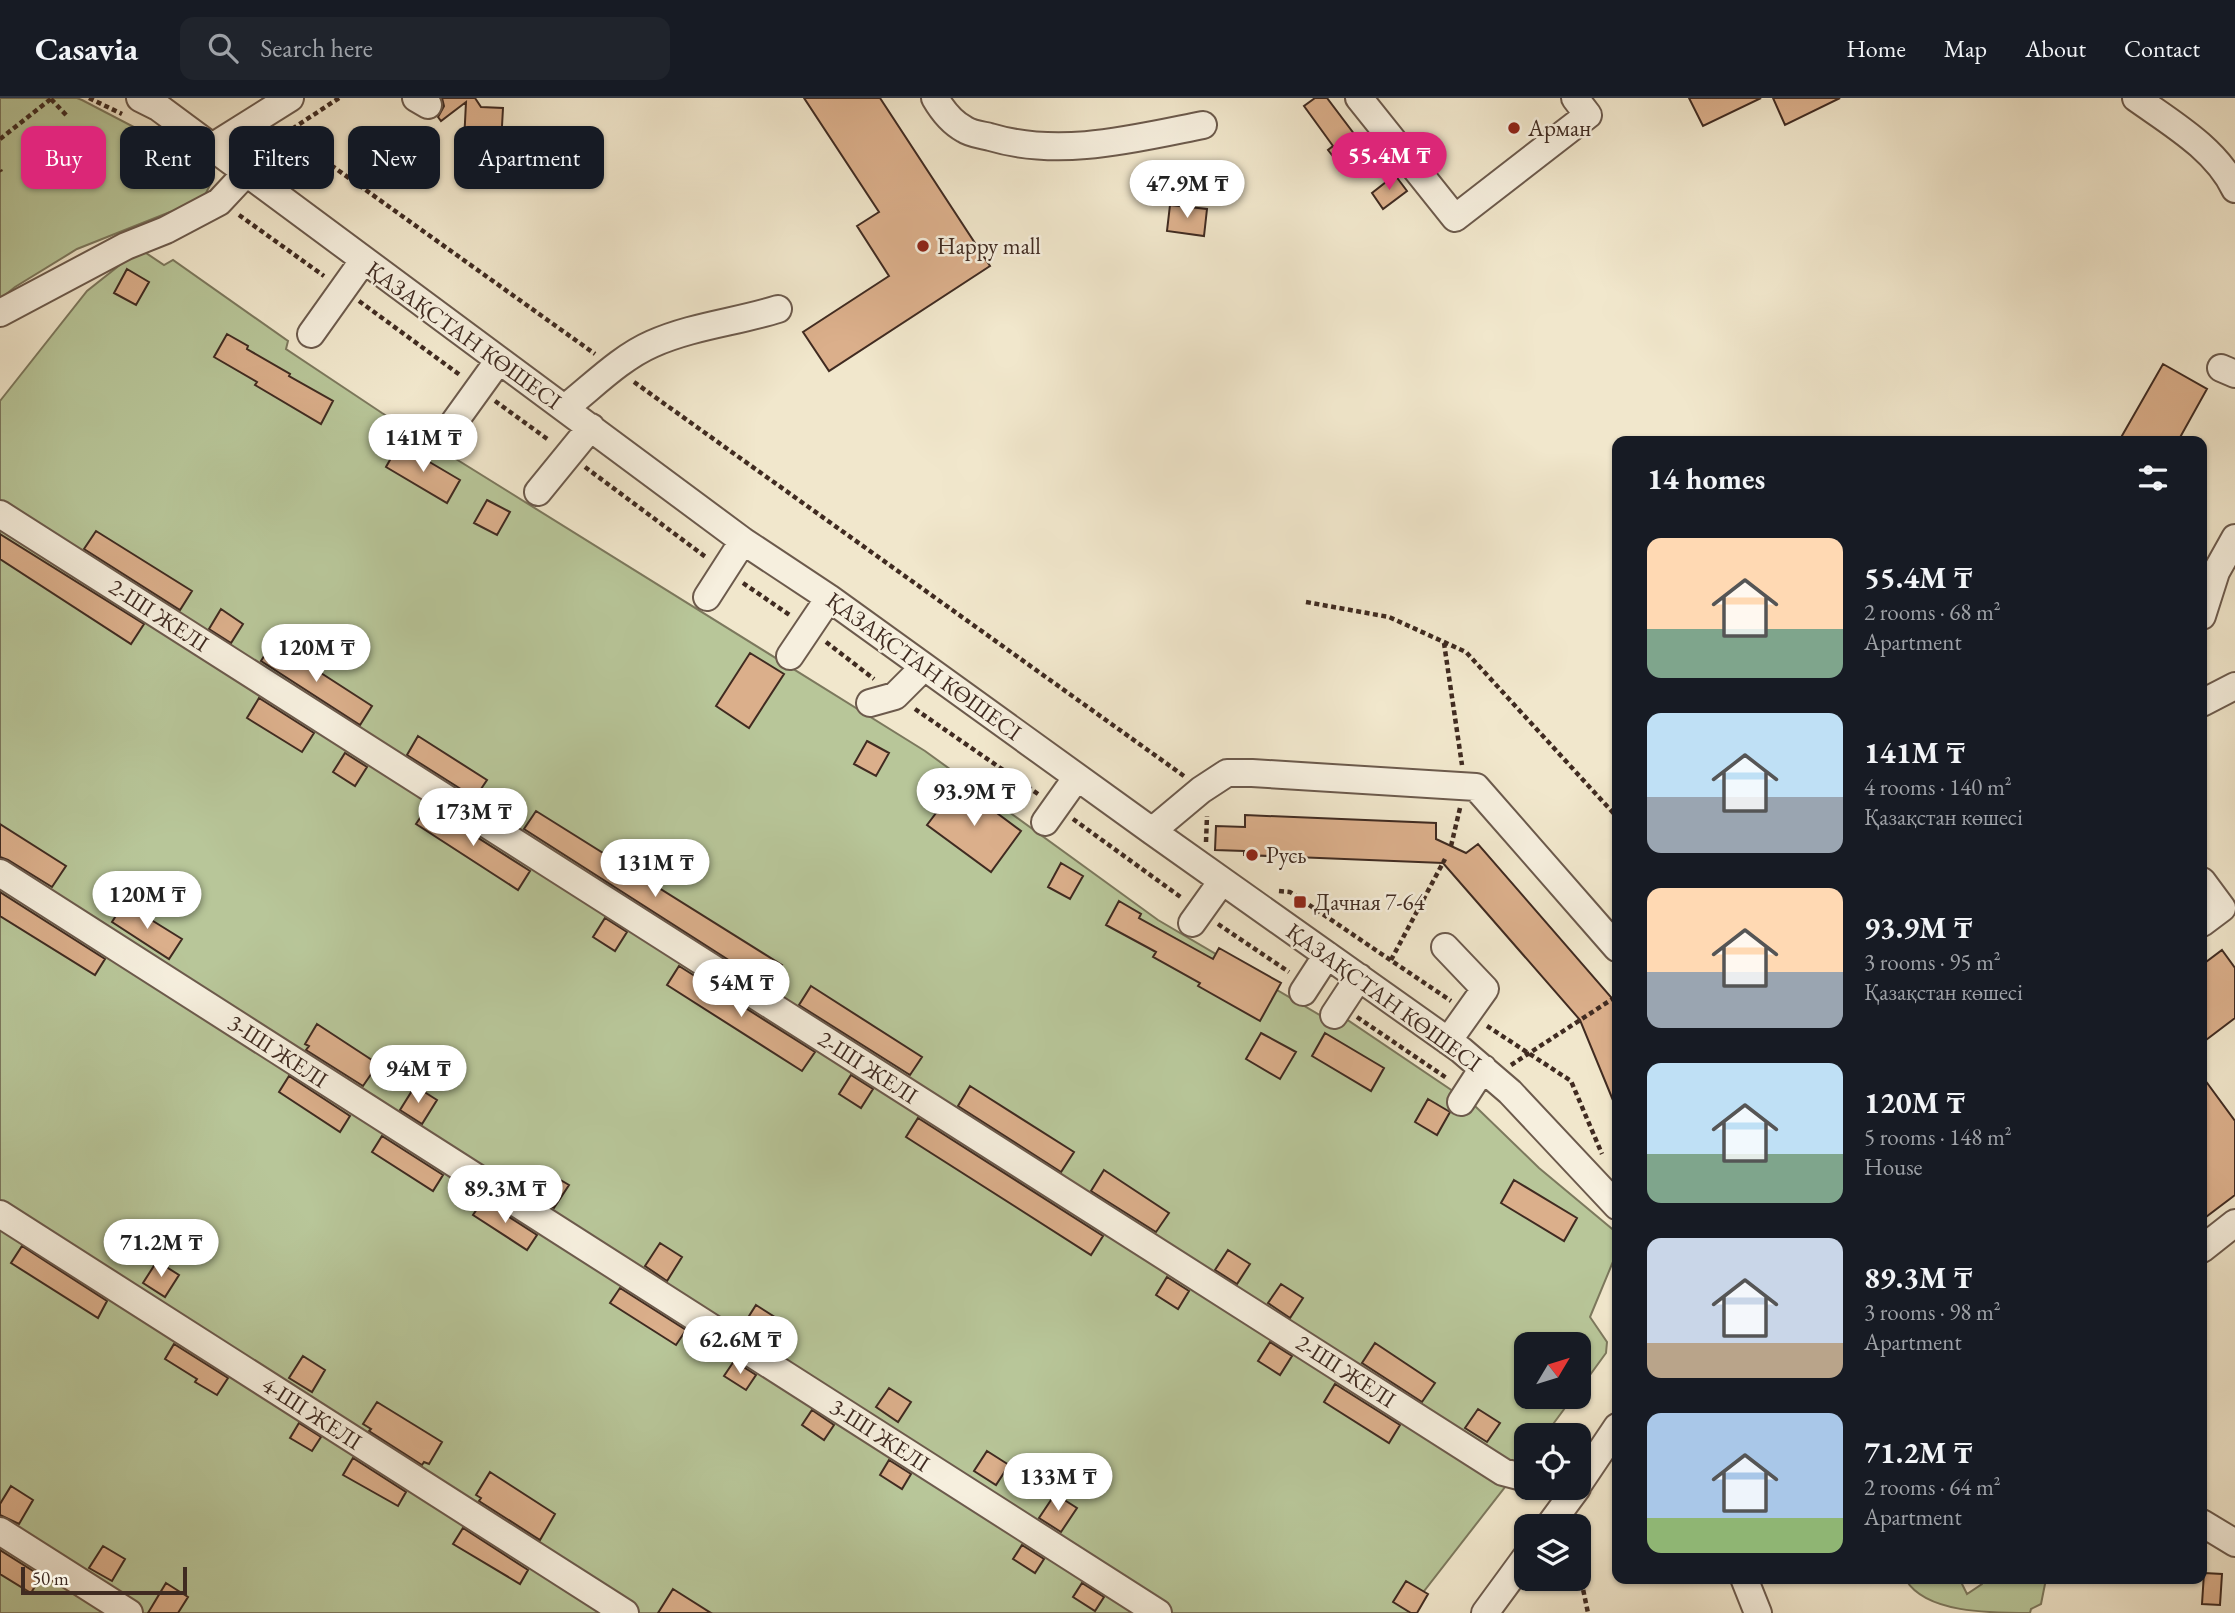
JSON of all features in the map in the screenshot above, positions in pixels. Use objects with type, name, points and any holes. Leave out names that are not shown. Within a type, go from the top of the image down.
[{"type":"street","name":"ҚАЗАҚСТАН КӨШЕСІ","points":[[140,98],[184,126]]},
{"type":"street","points":[[215,144],[289,98]]},
{"type":"street","points":[[935,98],[944,113],[965,130],[1004,141],[1052,147],[1116,142],[1203,125]]},
{"type":"street","points":[[1359,98],[1455,218],[1588,115],[1575,98]]},
{"type":"street","points":[[2136,98],[2194,141],[2227,172],[2235,190]]},
{"type":"street","points":[[0,313],[115,252],[166,230],[219,202],[236,189]]},
{"type":"street","name":"ҚАЗАҚСТАН КӨШЕСІ","points":[[280,189],[363,261],[743,541],[829,598],[1448,1041],[1510,1092],[1612,1201]]},
{"type":"street","points":[[311,334],[363,261]]},
{"type":"street","points":[[565,408],[629,356],[653,344],[690,331],[778,309]]},
{"type":"street","points":[[445,435],[499,360]]},
{"type":"street","points":[[538,492],[591,427]]},
{"type":"street","name":"2-ШІ ЖЕЛІ","points":[[0,514],[1503,1472],[1514,1475]]},
{"type":"street","points":[[2207,600],[2216,572],[2235,538]]},
{"type":"street","points":[[707,597],[743,541]]},
{"type":"street","points":[[790,656],[829,598]]},
{"type":"street","points":[[870,702],[895,696],[925,667]]},
{"type":"street","points":[[2207,700],[2235,686]]},
{"type":"street","points":[[1152,831],[1201,790],[1227,773],[1476,787],[1612,942]]},
{"type":"street","points":[[1045,822],[1077,777]]},
{"type":"street","name":"3-ШІ ЖЕЛІ","points":[[0,873],[1158,1613]]},
{"type":"street","points":[[1192,923],[1222,881]]},
{"type":"street","points":[[2207,892],[2219,919]]},
{"type":"street","points":[[1445,947],[1485,989],[1448,1041]]},
{"type":"street","points":[[1303,992],[1327,955]]},
{"type":"street","points":[[1335,1014],[1359,977]]},
{"type":"street","points":[[1461,1102],[1488,1073]]},
{"type":"street","name":"4-ШІ ЖЕЛІ","points":[[0,1214],[625,1613]]},
{"type":"street","points":[[2207,1245],[2235,1223]]},
{"type":"street","points":[[1591,1466],[1612,1435]]},
{"type":"street","points":[[2207,1526],[2235,1543]]},
{"type":"street","points":[[0,1531],[128,1613]]},
{"type":"street","points":[[1485,1613],[1514,1573]]},
{"type":"street","points":[[1746,1584],[1758,1613]]},
{"type":"path","points":[[0,139],[52,98],[68,117]]},
{"type":"path","points":[[297,126],[339,98]]},
{"type":"path","points":[[334,167],[1201,790]]},
{"type":"path","points":[[1306,602],[1389,617],[1465,652],[1612,812]]},
{"type":"path","points":[[1444,642],[1465,786],[1451,846]]},
{"type":"path","points":[[1391,960],[1445,859]]},
{"type":"path","points":[[1488,1073],[1612,999]]},
{"type":"path","points":[[1583,1591],[1588,1613]]},
{"type":"green space","points":[[0,98],[77,98],[132,126],[120,126],[120,189],[208,189],[193,207],[170,212],[77,249],[0,299]]},
{"type":"green space","points":[[140,249],[164,265],[173,260],[288,341],[286,349],[382,413],[925,751],[1158,920],[1335,1024],[1346,1019],[1475,1106],[1539,1168],[1612,1229],[1612,1264],[1590,1317],[1607,1342],[1606,1353],[1591,1374],[1591,1332],[1514,1332],[1514,1409],[1564,1409],[1554,1423],[1514,1423],[1514,1475],[1407,1613],[0,1613],[0,401],[87,291]]},
{"type":"green space","points":[[1909,1584],[1962,1584],[1967,1594],[1982,1584],[2045,1584],[2041,1604],[2031,1609],[2030,1613],[1960,1609],[1928,1599]]},
{"type":"building","points":[[442,98],[475,98],[481,107],[503,108],[502,126],[465,126],[466,102],[441,121],[438,117],[444,106]]},
{"type":"building","name":"Happy mall","points":[[804,98],[880,98],[990,266],[829,371],[803,332],[889,276],[857,226],[879,212]]},
{"type":"building","points":[[1315,98],[1327,98],[1364,147],[1340,165],[1328,150],[1333,146],[1304,106]]},
{"type":"building","points":[[1689,98],[1761,98],[1703,126]]},
{"type":"building","points":[[1773,98],[1840,98],[1785,125]]},
{"type":"building","points":[[1395,175],[1407,191],[1383,209],[1372,193]]},
{"type":"building","points":[[1170,205],[1207,209],[1204,236],[1167,231]]},
{"type":"building","points":[[127,269],[149,282],[136,305],[114,293]]},
{"type":"building","points":[[227,334],[290,374],[289,376],[333,401],[321,424],[214,357]]},
{"type":"building","points":[[2163,364],[2207,389],[2181,436],[2122,436]]},
{"type":"building","points":[[399,444],[460,480],[447,503],[386,467]]},
{"type":"building","points":[[487,500],[510,512],[497,535],[474,523]]},
{"type":"building","points":[[96,531],[192,591],[180,610],[84,549]]},
{"type":"building","points":[[0,534],[144,624],[131,644],[0,559]]},
{"type":"building","points":[[221,609],[243,624],[231,643],[209,629]]},
{"type":"building","points":[[273,642],[372,706],[360,725],[261,661]]},
{"type":"building","points":[[750,653],[784,674],[749,728],[716,706]]},
{"type":"building","points":[[259,698],[314,733],[302,752],[247,718]]},
{"type":"building","points":[[418,736],[487,780],[475,798],[407,755]]},
{"type":"building","points":[[867,741],[889,753],[876,776],[854,764]]},
{"type":"building","points":[[345,753],[367,767],[355,786],[333,772]]},
{"type":"building","points":[[958,784],[1021,831],[991,872],[927,825]]},
{"type":"building","points":[[428,806],[530,871],[518,890],[416,824]]},
{"type":"building","points":[[536,811],[782,965],[769,986],[524,829]]},
{"type":"building","points":[[1245,815],[1436,823],[1436,839],[1466,853],[1478,844],[1612,998],[1612,1098],[1580,1020],[1443,863],[1244,855],[1244,851],[1215,850],[1216,826],[1245,827]]},
{"type":"building","points":[[0,824],[66,866],[52,887],[0,857]]},
{"type":"building","points":[[1061,863],[1083,876],[1070,899],[1048,887]]},
{"type":"building","points":[[0,892],[105,959],[95,975],[0,916]]},
{"type":"building","points":[[1119,901],[1141,914],[1139,918],[1213,959],[1219,948],[1281,983],[1260,1021],[1153,957],[1156,952],[1106,925]]},
{"type":"building","points":[[124,903],[182,939],[169,959],[112,922]]},
{"type":"building","points":[[605,918],[627,932],[615,951],[593,937]]},
{"type":"building","points":[[2222,950],[2235,968],[2235,1018],[2207,1039],[2207,961]]},
{"type":"building","points":[[679,966],[815,1052],[802,1071],[667,985]]},
{"type":"building","points":[[811,986],[922,1057],[910,1075],[799,1005]]},
{"type":"building","points":[[317,1024],[378,1064],[363,1086],[306,1050],[309,1046],[305,1044]]},
{"type":"building","points":[[1261,1033],[1296,1052],[1280,1079],[1246,1059]]},
{"type":"building","points":[[1325,1033],[1384,1068],[1371,1091],[1312,1056]]},
{"type":"building","points":[[851,1075],[873,1089],[861,1108],[839,1094]]},
{"type":"building","points":[[289,1076],[350,1116],[340,1132],[279,1092]]},
{"type":"building","points":[[2207,1083],[2235,1121],[2235,1195],[2207,1216]]},
{"type":"building","points":[[415,1086],[437,1100],[422,1124],[400,1110]]},
{"type":"building","points":[[970,1086],[1074,1152],[1061,1172],[958,1106]]},
{"type":"building","points":[[1428,1099],[1450,1112],[1437,1135],[1415,1122]]},
{"type":"building","points":[[918,1118],[1103,1236],[1091,1255],[906,1137]]},
{"type":"building","points":[[382,1136],[443,1175],[433,1191],[372,1152]]},
{"type":"building","points":[[1104,1170],[1169,1213],[1156,1232],[1091,1191]]},
{"type":"building","points":[[547,1172],[569,1185],[554,1208],[532,1194]]},
{"type":"building","points":[[1514,1180],[1577,1218],[1564,1241],[1501,1203]]},
{"type":"building","points":[[483,1200],[537,1235],[527,1250],[473,1215]]},
{"type":"building","points":[[660,1243],[682,1257],[667,1281],[645,1266]]},
{"type":"building","points":[[22,1246],[107,1301],[98,1318],[11,1263]]},
{"type":"building","points":[[1228,1250],[1250,1264],[1237,1284],[1215,1270]]},
{"type":"building","points":[[157,1261],[179,1275],[165,1297],[143,1283]]},
{"type":"building","points":[[1167,1277],[1189,1291],[1178,1309],[1156,1295]]},
{"type":"building","points":[[1281,1284],[1303,1298],[1290,1318],[1268,1303]]},
{"type":"building","points":[[620,1288],[686,1330],[676,1345],[610,1303]]},
{"type":"building","points":[[756,1305],[778,1319],[766,1338],[744,1324]]},
{"type":"building","points":[[1270,1342],[1292,1356],[1280,1375],[1258,1361]]},
{"type":"building","points":[[1375,1343],[1435,1383],[1422,1402],[1362,1363]]},
{"type":"building","points":[[174,1344],[228,1378],[217,1395],[165,1359]]},
{"type":"building","points":[[303,1356],[325,1370],[312,1392],[289,1378]]},
{"type":"building","points":[[734,1361],[756,1375],[746,1390],[724,1376]]},
{"type":"building","points":[[1335,1384],[1400,1425],[1389,1443],[1324,1402]]},
{"type":"building","points":[[889,1388],[911,1402],[898,1422],[876,1407]]},
{"type":"building","points":[[377,1402],[442,1442],[429,1464],[424,1462],[422,1465],[369,1431],[371,1429],[363,1424]]},
{"type":"building","points":[[1478,1409],[1500,1423],[1487,1442],[1465,1428]]},
{"type":"building","points":[[812,1410],[834,1425],[824,1440],[802,1425]]},
{"type":"building","points":[[299,1423],[321,1437],[312,1451],[290,1438]]},
{"type":"building","points":[[987,1451],[1009,1465],[996,1485],[974,1471]]},
{"type":"building","points":[[353,1458],[406,1492],[398,1506],[343,1475]]},
{"type":"building","points":[[889,1460],[911,1474],[902,1489],[880,1475]]},
{"type":"building","points":[[490,1472],[555,1514],[540,1540],[479,1501],[481,1498],[476,1495]]},
{"type":"building","points":[[11,1486],[33,1500],[19,1524],[0,1515],[0,1504]]},
{"type":"building","points":[[1055,1494],[1077,1508],[1061,1532],[1039,1518]]},
{"type":"building","points":[[463,1528],[528,1570],[520,1584],[453,1544]]},
{"type":"building","points":[[1022,1545],[1044,1559],[1035,1573],[1013,1559]]},
{"type":"building","points":[[103,1546],[125,1559],[112,1581],[89,1568]]},
{"type":"building","points":[[0,1550],[41,1576],[31,1593],[0,1574]]},
{"type":"building","points":[[2207,1573],[2222,1574],[2220,1605],[2202,1604]]},
{"type":"building","points":[[1406,1581],[1428,1594],[1417,1613],[1411,1613],[1393,1602]]},
{"type":"building","points":[[166,1583],[188,1597],[178,1613],[148,1613]]},
{"type":"building","points":[[1082,1583],[1104,1597],[1095,1611],[1073,1597]]},
{"type":"building","points":[[673,1589],[711,1613],[658,1613]]},
{"type":"place","name":"Арман","points":[[1514,128]]},
{"type":"place","name":"Happy mall","points":[[923,246]]},
{"type":"place","name":"Русь","points":[[1252,855]]},
{"type":"place","name":"Дачная 7-64","points":[[1300,902]]}]
